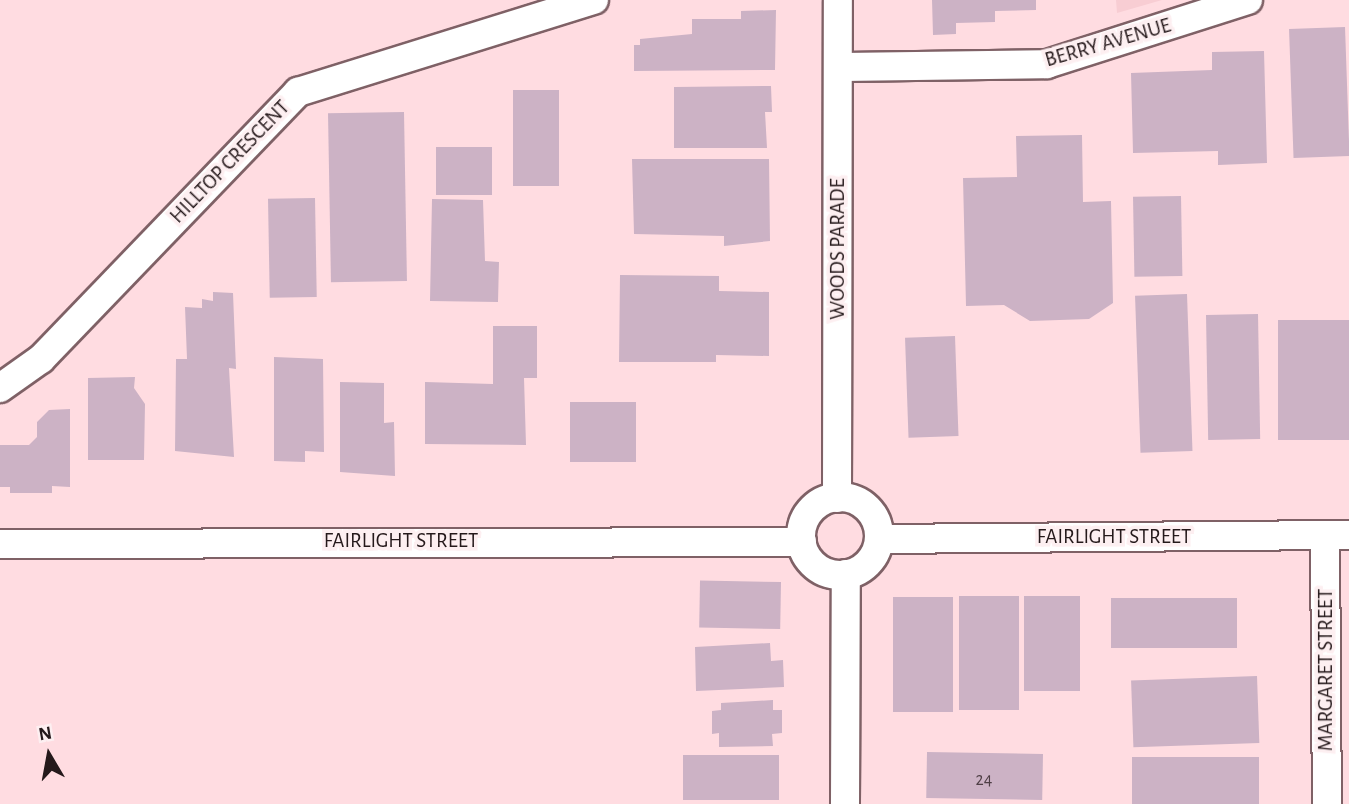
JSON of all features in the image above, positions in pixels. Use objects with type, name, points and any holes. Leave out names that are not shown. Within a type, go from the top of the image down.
[{"type":"street","name":"HILLTOP CRESCENT","points":[[0,388],[41,359],[298,92],[594,0]]},
{"type":"street","name":"WOODS PARADE","points":[[837,498],[838,0]]},
{"type":"street","name":"BERRY AVENUE","points":[[839,67],[1047,64],[1248,0]]},
{"type":"street","points":[[837,498],[850,499],[872,513],[879,539],[868,563],[846,575],[834,574],[813,564],[802,542],[805,519],[813,509],[837,498]]},
{"type":"street","name":"FAIRLIGHT STREET","points":[[879,539],[1337,535]]},
{"type":"street","name":"MARGARET STREET","points":[[1326,804],[1337,535]]},
{"type":"street","name":"FAIRLIGHT STREET","points":[[0,544],[802,542]]},
{"type":"street","points":[[845,804],[846,575]]},
{"type":"shaded area","points":[[1116,0],[1162,0],[1117,13]]},
{"type":"building","points":[[932,0],[1036,0],[1036,10],[995,11],[995,22],[956,23],[956,34],[933,35]]},
{"type":"building","points":[[776,10],[775,70],[634,71],[634,45],[640,45],[640,39],[692,34],[692,19],[741,19],[741,11]]},
{"type":"building","points":[[1345,27],[1349,156],[1294,158],[1289,29]]},
{"type":"building","points":[[1264,51],[1267,163],[1218,165],[1218,151],[1133,153],[1131,73],[1212,70],[1212,52]]},
{"type":"building","points":[[771,86],[772,112],[765,112],[767,148],[674,148],[674,87]]},
{"type":"building","points":[[513,90],[559,90],[559,186],[513,186]]},
{"type":"building","points":[[404,112],[407,281],[331,282],[328,113]]},
{"type":"building","points":[[1082,135],[1083,202],[1111,201],[1113,303],[1089,319],[1030,321],[1004,305],[966,306],[963,178],[1017,177],[1016,136]]},
{"type":"building","points":[[436,147],[492,147],[492,195],[436,195]]},
{"type":"building","points":[[632,159],[769,159],[770,241],[724,246],[724,236],[634,234]]},
{"type":"building","points":[[1181,196],[1182,276],[1134,277],[1133,197]]},
{"type":"building","points":[[315,198],[317,297],[270,298],[268,199]]},
{"type":"building","points":[[432,199],[483,200],[485,261],[499,262],[498,302],[430,301]]},
{"type":"building","points":[[620,275],[719,276],[719,291],[769,292],[769,356],[716,355],[716,362],[619,362]]},
{"type":"building","points":[[213,292],[233,293],[236,369],[229,368],[234,457],[175,451],[176,359],[187,359],[185,307],[202,308],[202,299],[213,301]]},
{"type":"building","points":[[1187,294],[1192,451],[1141,453],[1135,296]]},
{"type":"building","points":[[1258,314],[1260,439],[1208,440],[1206,315]]},
{"type":"building","points":[[1278,320],[1349,320],[1349,440],[1278,440]]},
{"type":"building","points":[[493,326],[537,326],[537,378],[524,378],[526,445],[425,444],[425,382],[493,384]]},
{"type":"building","points":[[955,336],[958,436],[909,438],[905,338]]},
{"type":"building","points":[[274,357],[323,359],[324,452],[305,451],[305,462],[274,461]]},
{"type":"building","points":[[135,377],[134,388],[145,404],[144,460],[88,460],[88,378]]},
{"type":"building","points":[[340,382],[384,383],[384,423],[394,422],[395,476],[340,472]]},
{"type":"building","points":[[570,402],[636,402],[636,462],[570,462]]},
{"type":"building","points":[[70,409],[70,487],[52,486],[52,493],[10,493],[10,487],[0,487],[0,445],[29,445],[37,437],[37,422],[49,410]]},
{"type":"building","points":[[700,581],[781,582],[780,629],[699,628]]},
{"type":"building","points":[[959,596],[1019,596],[1019,710],[959,710]]},
{"type":"building","points":[[1024,596],[1080,596],[1080,691],[1024,691]]},
{"type":"building","points":[[893,597],[953,597],[953,712],[893,712]]},
{"type":"building","points":[[1111,598],[1237,598],[1237,648],[1111,648]]},
{"type":"building","points":[[770,643],[771,661],[783,660],[784,687],[696,691],[695,647]]},
{"type":"building","points":[[1257,676],[1259,743],[1133,747],[1131,680]]},
{"type":"building","points":[[773,700],[773,710],[782,710],[782,733],[772,734],[773,746],[719,747],[719,733],[712,734],[712,711],[721,710],[721,703]]},
{"type":"building","points":[[927,752],[1043,754],[1042,800],[926,798]]},
{"type":"building","points":[[683,755],[779,755],[779,800],[683,800]]},
{"type":"building","points":[[1132,757],[1259,757],[1259,804],[1132,804]]}]
